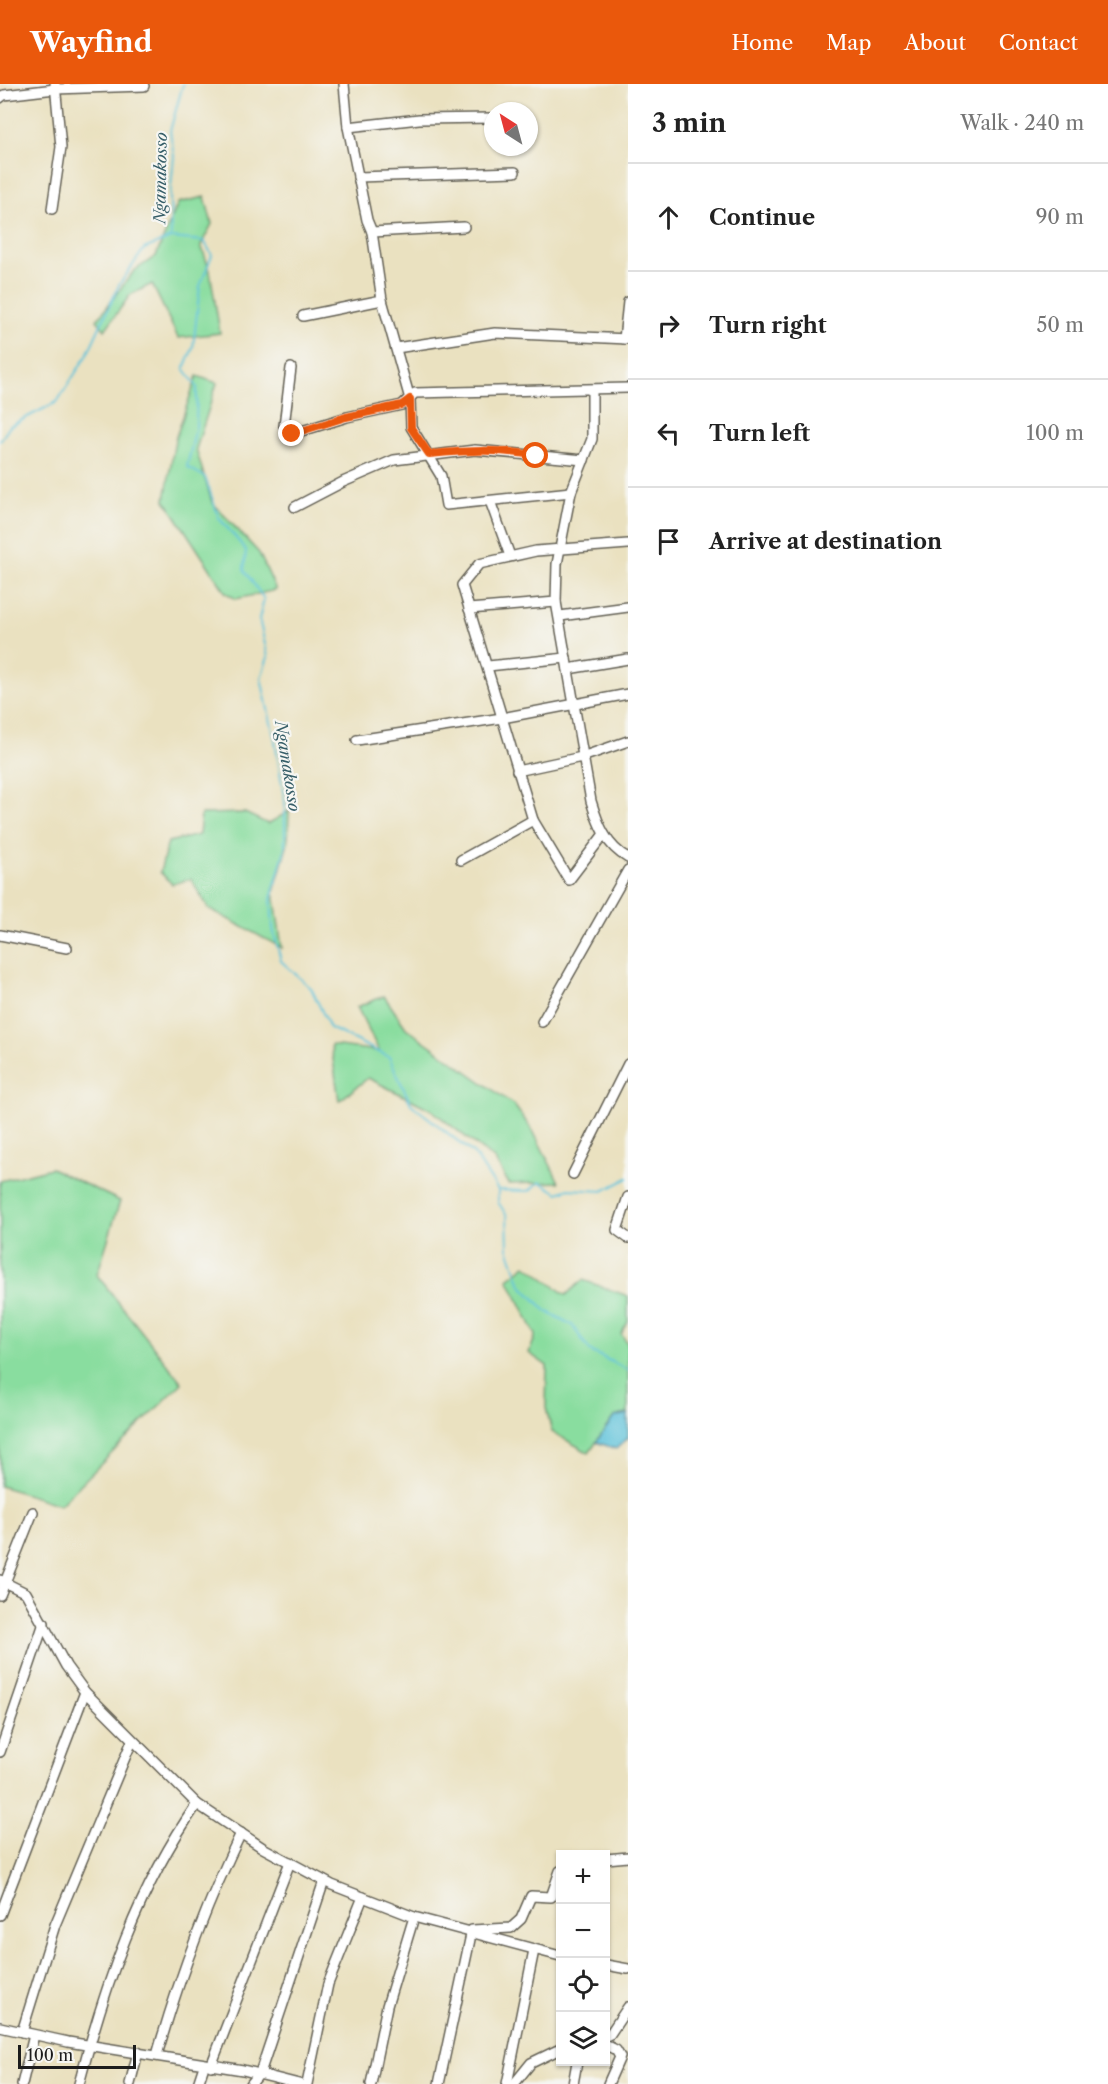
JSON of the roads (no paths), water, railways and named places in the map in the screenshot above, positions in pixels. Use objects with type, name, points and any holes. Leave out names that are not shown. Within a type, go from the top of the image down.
[{"type":"street","points":[[344,84],[348,127],[372,232],[382,300],[410,399],[411,428],[441,476],[446,505],[571,492]]},
{"type":"street","points":[[0,98],[4,95],[55,86],[144,86]]},
{"type":"street","points":[[52,209],[60,147],[55,86]]},
{"type":"street","points":[[348,127],[419,119],[484,118]]},
{"type":"street","points":[[358,177],[515,172]]},
{"type":"street","points":[[372,232],[464,227]]},
{"type":"street","points":[[303,316],[382,300]]},
{"type":"street","points":[[396,348],[495,333],[626,339],[628,302]]},
{"type":"street","points":[[291,368],[284,426],[292,434],[346,417],[402,405],[415,393],[592,391],[628,388]]},
{"type":"street","points":[[592,391],[592,439],[571,492],[557,564],[556,602],[576,705],[582,757],[591,801],[604,834],[612,847],[628,858]]},
{"type":"street","points":[[295,507],[343,482],[394,460],[429,454],[475,450],[584,460]]},
{"type":"street","points":[[490,501],[510,556]]},
{"type":"street","points":[[604,834],[569,880],[533,820],[462,585],[479,564],[510,556],[560,548],[628,544]]},
{"type":"street","points":[[469,609],[556,602]]},
{"type":"street","points":[[560,616],[628,607]]},
{"type":"street","points":[[488,666],[566,658]]},
{"type":"street","points":[[568,669],[628,659]]},
{"type":"street","points":[[357,740],[502,718],[628,694]]},
{"type":"street","points":[[517,771],[582,757],[628,741]]},
{"type":"street","points":[[461,860],[533,820]]},
{"type":"street","points":[[542,1022],[628,870]]},
{"type":"street","points":[[0,935],[67,948]]},
{"type":"street","points":[[573,1174],[628,1064]]},
{"type":"street","points":[[628,1197],[617,1230],[628,1238]]},
{"type":"street","points":[[0,1594],[3,1580],[33,1512]]},
{"type":"street","points":[[3,1580],[26,1593],[66,1666],[85,1692],[197,1804],[241,1833],[324,1881],[414,1917],[556,1955]]},
{"type":"street","points":[[0,1752],[44,1623]]},
{"type":"street","points":[[0,1914],[85,1692]]},
{"type":"street","points":[[22,2032],[55,1925],[132,1741]]},
{"type":"street","points":[[79,2084],[108,1982],[147,1886],[171,1841],[197,1804]]},
{"type":"street","points":[[157,2055],[190,1949],[217,1882],[241,1833]]},
{"type":"street","points":[[610,1858],[628,1857]]},
{"type":"street","points":[[198,2084],[208,2066],[290,1862]]},
{"type":"street","points":[[439,2084],[471,1933],[474,1929],[511,1928],[521,1919],[531,1896],[551,1897],[556,1878]]},
{"type":"street","points":[[251,2084],[260,2073],[324,1881]]},
{"type":"street","points":[[307,2084],[328,1984],[363,1897]]},
{"type":"street","points":[[371,2084],[387,2006],[414,1917]]},
{"type":"street","points":[[507,2084],[534,1950]]},
{"type":"street","points":[[610,1966],[628,1969]]},
{"type":"street","points":[[610,2034],[628,2007]]},
{"type":"street","points":[[0,2027],[89,2045],[260,2073],[299,2084]]},
{"type":"street","points":[[22,2084],[34,2034]]},
{"type":"street","points":[[608,2084],[620,2057],[616,2050],[610,2047]]},
{"type":"street","points":[[514,2084],[531,2063],[556,2051]]},
{"type":"street","points":[[130,2084],[138,2052]]},
{"type":"street","points":[[573,2084],[576,2066]]},
{"type":"water","points":[[628,1414],[628,1438],[616,1449],[596,1442],[614,1417]]},
{"type":"waterway","name":"Ngamakosso","points":[[183,84],[170,131],[174,156],[170,197],[171,238],[204,241],[212,255],[200,286],[193,348],[184,368],[197,387],[196,427],[187,467],[205,477],[219,518],[246,550],[244,570],[264,599],[259,619],[268,657],[261,678],[275,741],[285,804],[285,849],[271,899],[273,929],[281,961],[311,988],[330,1028],[389,1057],[411,1104],[474,1154],[498,1190],[498,1202],[507,1216],[508,1248],[521,1285],[546,1311],[572,1325],[590,1351],[628,1370]]},
{"type":"waterway","points":[[0,441],[10,426],[57,402],[87,355],[119,285],[144,249],[171,238]]},
{"type":"waterway","points":[[498,1190],[529,1191],[540,1182],[558,1193],[569,1189],[603,1191],[628,1178]]}]
